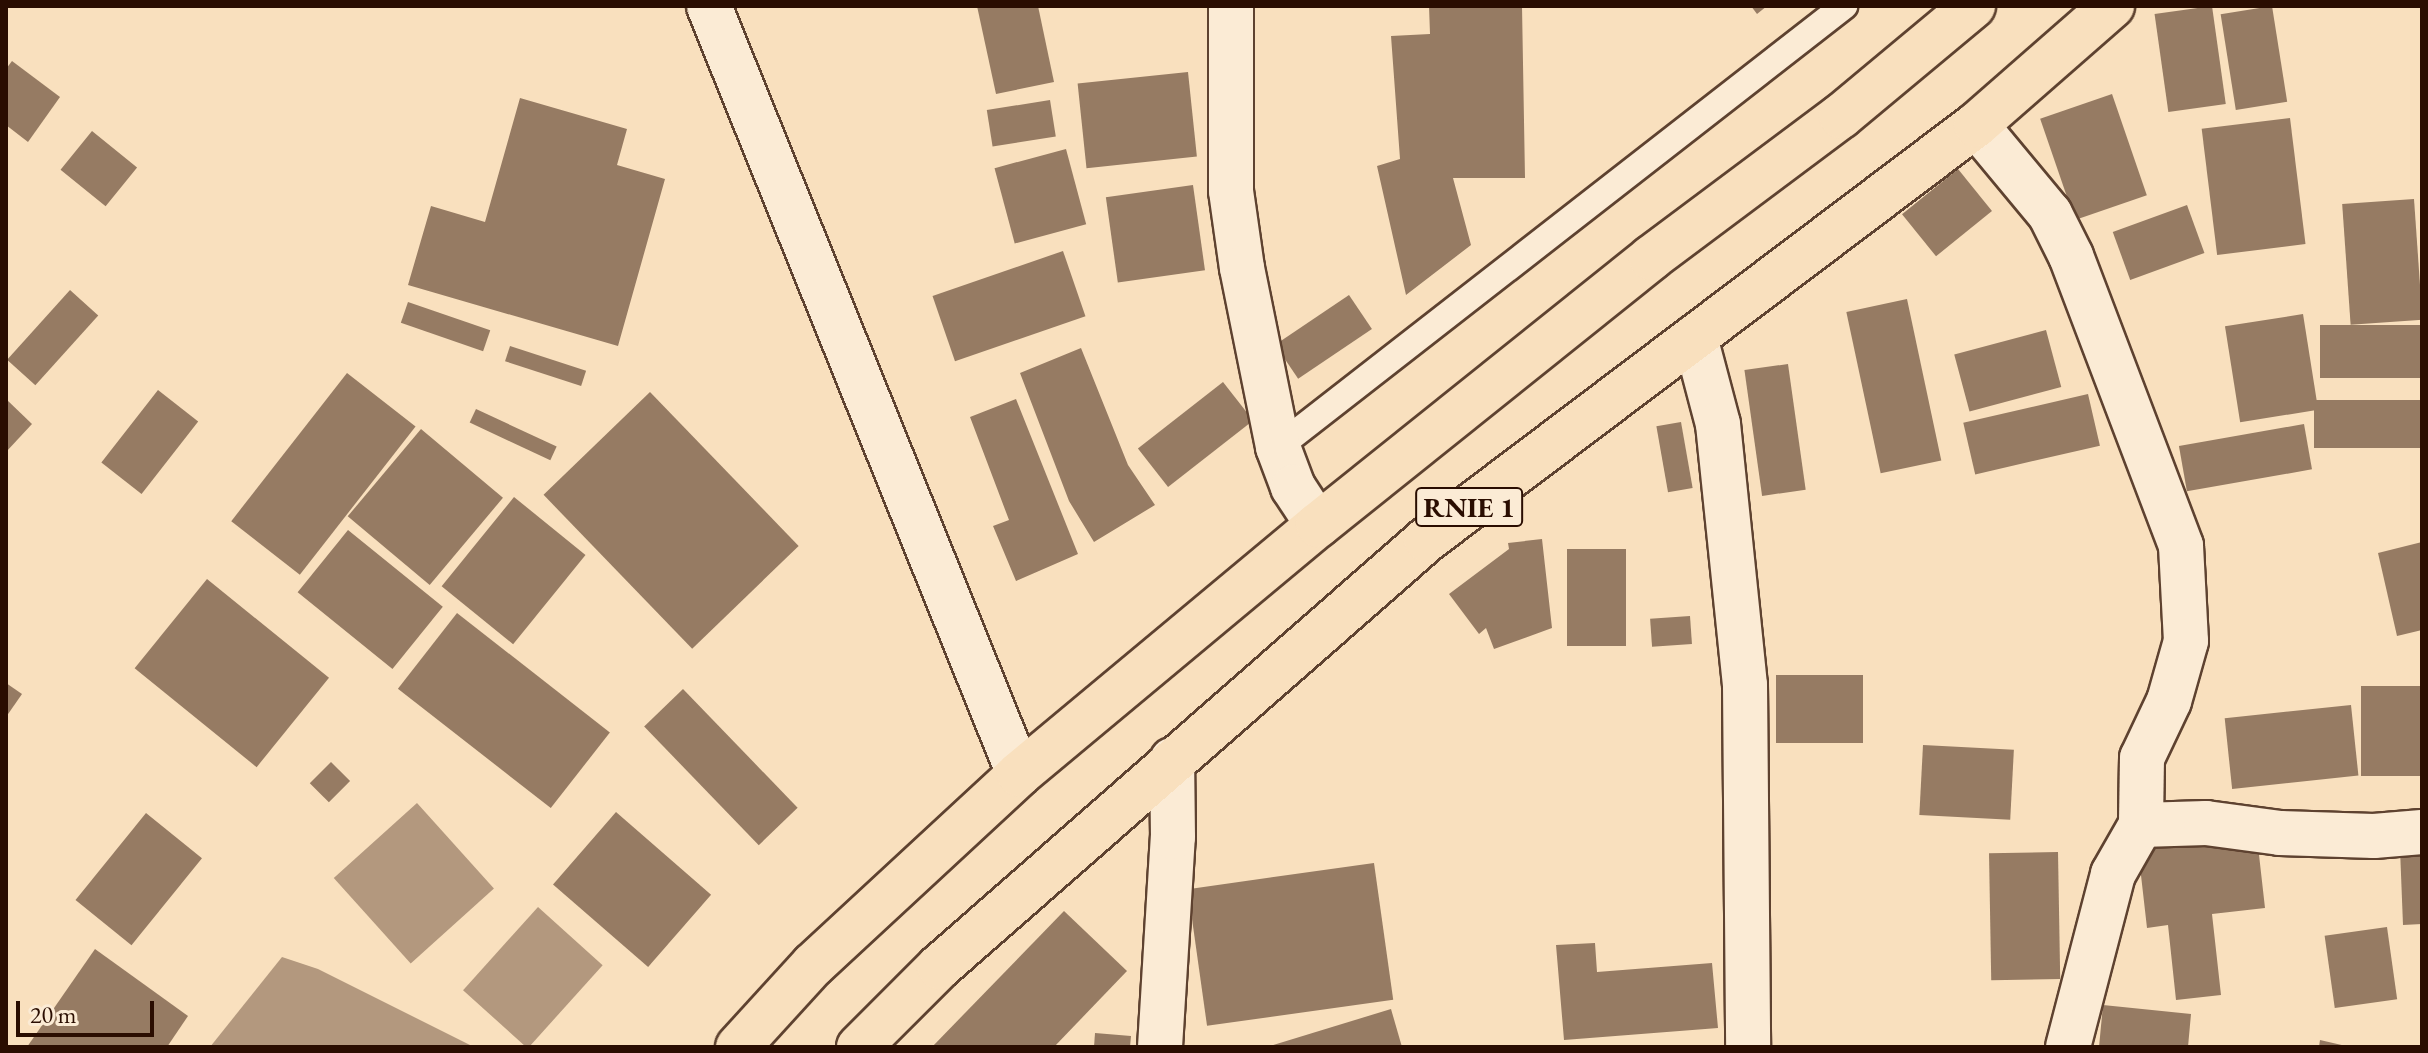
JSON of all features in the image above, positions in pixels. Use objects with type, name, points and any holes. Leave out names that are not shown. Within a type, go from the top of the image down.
[{"type":"highway","name":"RNIE 1","points":[[738,1047],[813,965],[1019,774],[1318,525],[1651,258],[1841,116],[1973,6]]},
{"type":"highway","name":"RNIE 1","points":[[859,1047],[939,967],[1426,540],[1976,125],[2112,6]]},
{"type":"street","points":[[709,6],[1019,774]]},
{"type":"street","points":[[1231,6],[1231,191],[1264,398],[1293,487],[1318,525]]},
{"type":"street","points":[[1976,125],[2050,214],[2071,256],[2181,546],[2186,641],[2169,701],[2142,758],[2141,825],[2113,874],[2068,1047]]},
{"type":"street","points":[[1695,337],[1718,424],[1745,685],[1748,1047]]},
{"type":"street","points":[[1160,1047],[1173,837],[1172,760]]},
{"type":"street","points":[[2141,825],[2206,823],[2280,833],[2374,836],[2422,832]]},
{"type":"lane","points":[[1278,447],[1844,6]]},
{"type":"shaded area","points":[[417,803],[494,888],[411,963],[334,878]]},
{"type":"shaded area","points":[[538,907],[603,965],[529,1047],[463,990]]},
{"type":"shaded area","points":[[282,957],[318,969],[474,1047],[210,1047]]},
{"type":"building","points":[[977,6],[1038,6],[1054,82],[996,94]]},
{"type":"building","points":[[1429,6],[1522,6],[1525,178],[1453,178],[1471,245],[1406,295],[1377,166],[1400,159],[1391,36],[1430,34]]},
{"type":"building","points":[[1751,6],[1767,6],[1757,14]]},
{"type":"building","points":[[2212,6],[2226,104],[2168,112],[2155,14]]},
{"type":"building","points":[[2272,6],[2287,102],[2236,110],[2221,14]]},
{"type":"building","points":[[12,61],[60,97],[28,142],[6,125],[6,69]]},
{"type":"building","points":[[1188,72],[1197,157],[1086,168],[1078,84]]},
{"type":"building","points":[[2112,94],[2147,195],[2075,220],[2040,119]]},
{"type":"building","points":[[520,98],[627,129],[617,165],[665,179],[618,346],[408,285],[431,206],[485,222]]},
{"type":"building","points":[[1050,100],[1056,137],[993,147],[987,110]]},
{"type":"building","points":[[2290,118],[2305,244],[2217,255],[2202,129]]},
{"type":"building","points":[[92,131],[137,168],[106,206],[61,170]]},
{"type":"building","points":[[1066,149],[1086,224],[1015,243],[995,168]]},
{"type":"building","points":[[1958,169],[1992,211],[1936,256],[1902,214]]},
{"type":"building","points":[[1193,185],[1205,270],[1118,282],[1106,197]]},
{"type":"building","points":[[2414,199],[2422,320],[2351,325],[2342,204]]},
{"type":"building","points":[[2187,205],[2204,253],[2130,280],[2113,232]]},
{"type":"building","points":[[1063,251],[1085,316],[955,361],[933,296]]},
{"type":"building","points":[[70,290],[98,315],[35,385],[7,360]]},
{"type":"building","points":[[1349,295],[1372,329],[1298,379],[1275,345]]},
{"type":"building","points":[[1907,299],[1941,460],[1881,473],[1846,312]]},
{"type":"building","points":[[408,302],[490,330],[483,351],[401,323]]},
{"type":"building","points":[[2303,314],[2318,410],[2240,422],[2225,326]]},
{"type":"building","points":[[2320,325],[2422,325],[2422,378],[2320,378]]},
{"type":"building","points":[[2046,330],[2061,387],[1970,412],[1954,355]]},
{"type":"building","points":[[510,346],[586,371],[581,386],[505,361]]},
{"type":"building","points":[[1081,348],[1128,465],[1155,505],[1094,542],[1069,501],[1020,373]]},
{"type":"building","points":[[1788,364],[1806,490],[1762,496],[1744,370]]},
{"type":"building","points":[[347,373],[416,427],[300,575],[231,521]]},
{"type":"building","points":[[1223,382],[1253,421],[1168,487],[1138,448]]},
{"type":"building","points":[[158,390],[198,421],[142,494],[101,462]]},
{"type":"building","points":[[650,392],[799,546],[692,649],[544,495]]},
{"type":"building","points":[[2088,394],[2100,446],[1975,474],[1963,423]]},
{"type":"building","points":[[6,399],[32,424],[6,452]]},
{"type":"building","points":[[1016,399],[1078,554],[1016,581],[993,526],[1009,520],[970,417]]},
{"type":"building","points":[[2314,400],[2422,400],[2422,448],[2314,448]]},
{"type":"building","points":[[476,409],[557,447],[550,460],[470,423]]},
{"type":"building","points":[[1681,422],[1693,488],[1668,492],[1656,426]]},
{"type":"building","points":[[2304,424],[2312,469],[2187,491],[2179,446]]},
{"type":"building","points":[[421,429],[503,498],[430,585],[348,516]]},
{"type":"building","points":[[514,497],[585,555],[513,644],[442,586]]},
{"type":"building","points":[[348,530],[443,607],[392,669],[298,592]]},
{"type":"building","points":[[1542,539],[1552,628],[1494,649],[1486,628],[1479,634],[1449,594],[1509,549],[1508,543]]},
{"type":"building","points":[[2422,542],[2422,630],[2397,636],[2378,553]]},
{"type":"building","points":[[1567,549],[1626,549],[1626,646],[1567,646]]},
{"type":"building","points":[[207,579],[329,678],[257,767],[135,668]]},
{"type":"building","points":[[457,613],[610,732],[551,808],[398,689]]},
{"type":"building","points":[[1690,616],[1692,644],[1652,647],[1650,619]]},
{"type":"building","points":[[1776,675],[1863,675],[1863,743],[1776,743]]},
{"type":"building","points":[[6,683],[22,694],[6,717]]},
{"type":"building","points":[[2361,686],[2422,686],[2422,776],[2361,776]]},
{"type":"building","points":[[683,689],[798,808],[759,845],[644,727]]},
{"type":"building","points":[[2351,705],[2358,776],[2232,789],[2225,718]]},
{"type":"building","points":[[1923,745],[2014,750],[2010,820],[1919,815]]},
{"type":"building","points":[[331,762],[350,781],[329,802],[310,783]]},
{"type":"building","points":[[616,812],[711,895],[648,967],[553,884]]},
{"type":"building","points":[[146,813],[202,858],[131,945],[76,900]]},
{"type":"building","points":[[2257,837],[2265,908],[2212,914],[2221,995],[2176,1000],[2168,925],[2147,928],[2138,849]]},
{"type":"building","points":[[2400,849],[2422,849],[2422,924],[2403,925]]},
{"type":"building","points":[[2058,852],[2060,979],[1991,980],[1989,853]]},
{"type":"building","points":[[1374,863],[1393,1000],[1207,1026],[1188,889]]},
{"type":"building","points":[[1064,911],[1127,971],[1054,1047],[932,1047]]},
{"type":"building","points":[[2387,927],[2397,999],[2335,1008],[2325,936]]},
{"type":"building","points":[[1595,943],[1597,972],[1712,963],[1718,1028],[1564,1040],[1556,945]]},
{"type":"building","points":[[95,949],[188,1016],[167,1047],[27,1047]]},
{"type":"building","points":[[2103,1005],[2191,1014],[2188,1047],[2099,1047]]},
{"type":"building","points":[[1391,1009],[1402,1047],[1270,1047],[1270,1046]]},
{"type":"building","points":[[1095,1033],[1131,1036],[1130,1047],[1094,1047]]},
{"type":"building","points":[[2320,1040],[2346,1046],[2346,1047],[2319,1047]]}]
